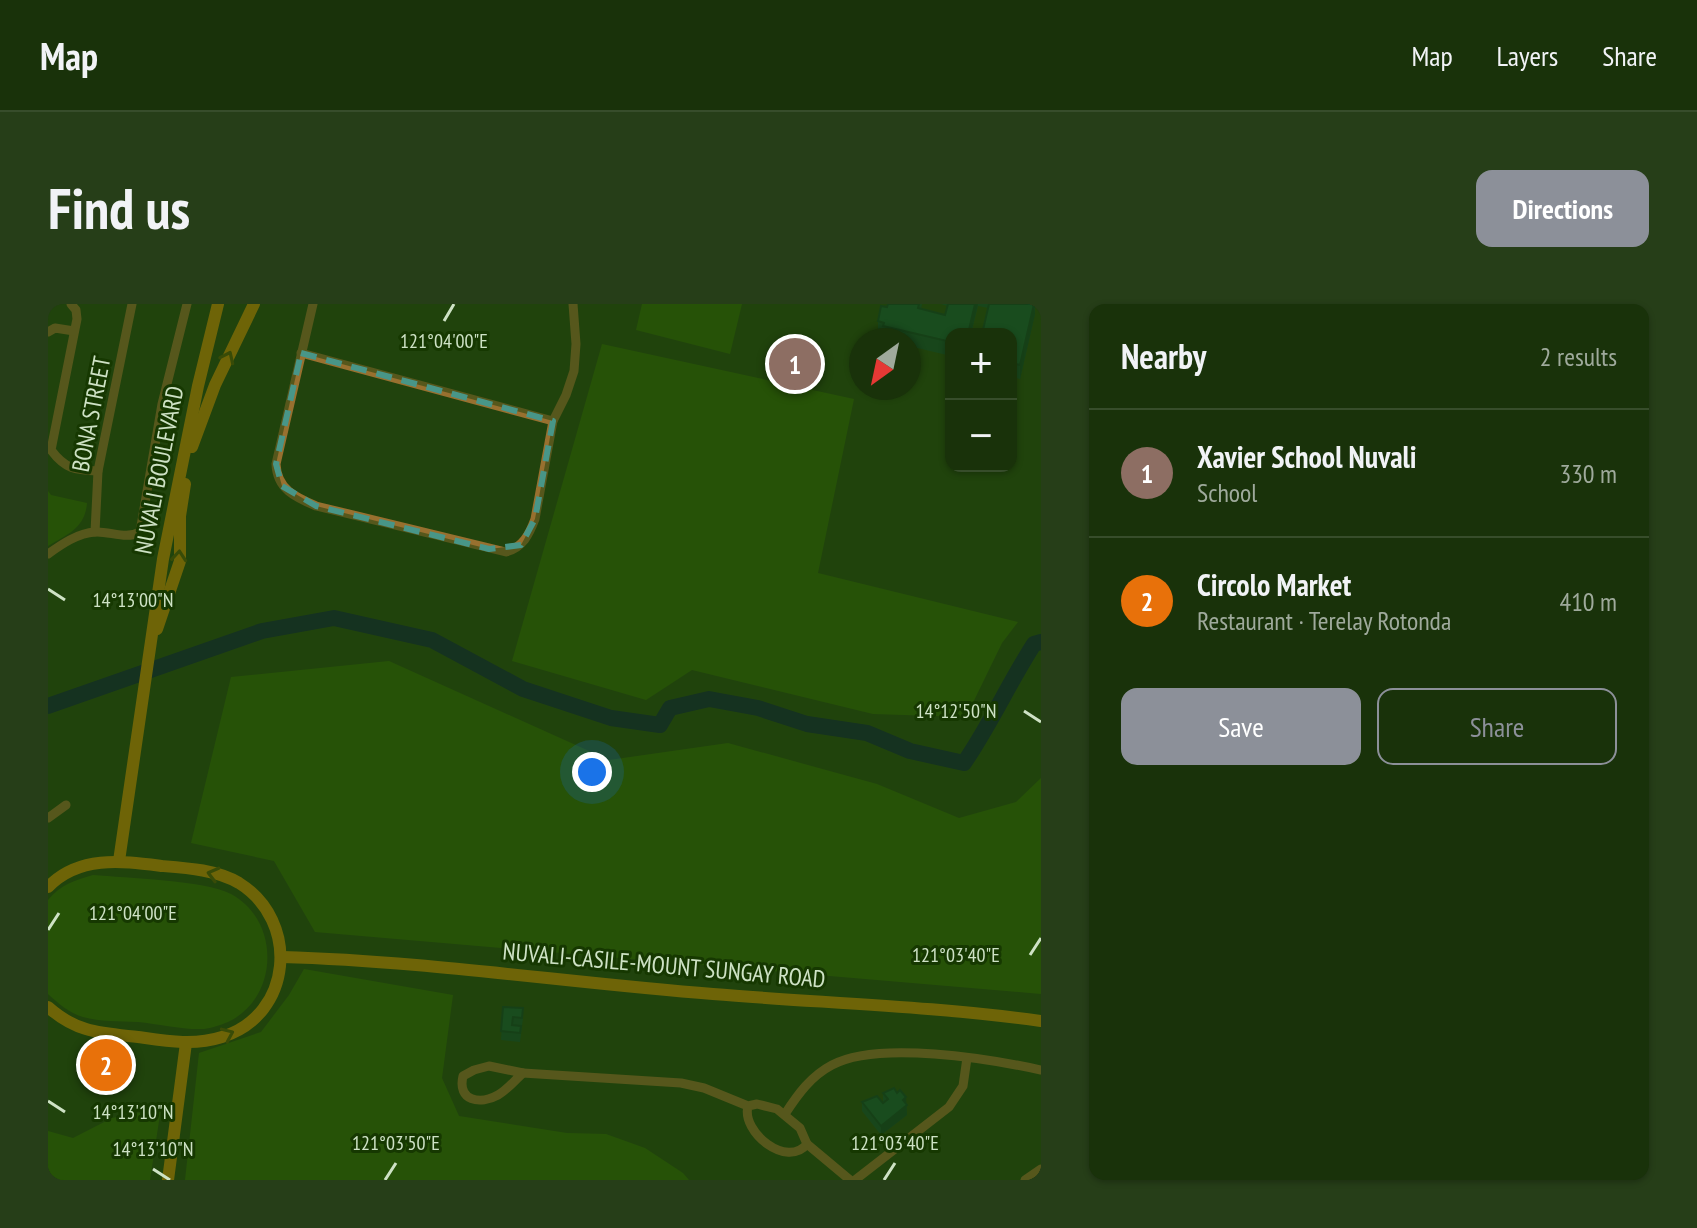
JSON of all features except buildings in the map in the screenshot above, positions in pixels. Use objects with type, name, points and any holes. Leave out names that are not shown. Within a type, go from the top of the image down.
[{"type":"main road","name":"NUVALI BOULEVARD","points":[[119,861],[149,653],[180,561],[180,516],[218,304]]},
{"type":"main road","name":"NUVALI BOULEVARD","points":[[199,409],[254,304]]},
{"type":"main road","points":[[48,887],[62,875],[86,864],[119,861],[216,873],[239,883],[261,902],[279,935],[282,957],[274,990],[253,1021],[225,1037],[186,1043],[85,1031],[60,1018],[48,1007]]},
{"type":"main road","name":"NUVALI-CASILE-MOUNT SUNGAY ROAD","points":[[282,957],[393,962],[713,994],[865,1003],[1041,1021]]},
{"type":"main road","points":[[168,1180],[186,1043]]},
{"type":"street","points":[[71,304],[76,310],[77,319],[51,450],[61,464],[73,470],[98,471]]},
{"type":"street","name":"BONA STREET","points":[[95,532],[98,471],[132,304]]},
{"type":"street","points":[[48,554],[63,543],[95,532],[134,535],[140,532],[162,404],[187,304]]},
{"type":"street","points":[[313,304],[276,464],[277,477],[282,486],[316,506],[506,552],[515,549],[530,534],[535,519],[553,421],[574,371],[576,344],[573,304]]},
{"type":"street","points":[[48,332],[55,328],[74,331]]},
{"type":"street","points":[[301,353],[553,421]]},
{"type":"street","points":[[48,818],[66,805]]},
{"type":"street","points":[[785,1114],[814,1077],[845,1059],[883,1054],[967,1058],[1041,1070]]},
{"type":"street","points":[[523,1073],[491,1098],[472,1099],[464,1095],[461,1089],[463,1076],[481,1068],[498,1066],[523,1073],[681,1083],[704,1088],[748,1106],[762,1104],[785,1114],[803,1132],[807,1144],[853,1180],[949,1107],[963,1086],[967,1058]]},
{"type":"street","points":[[748,1106],[746,1116],[752,1129],[770,1145],[796,1153],[807,1144]]},
{"type":"street","points":[[1025,1180],[1041,1169]]},
{"type":"highlighted area","points":[[301,353],[553,421],[535,519],[521,545],[489,549],[316,506],[282,486],[276,464]]},
{"type":"green space","points":[[642,304],[742,304],[730,354],[636,330]]},
{"type":"green space","points":[[602,344],[854,400],[818,573],[1018,622],[1002,643],[966,717],[873,714],[692,670],[646,700],[512,661]]},
{"type":"green space","points":[[48,491],[51,495],[87,503],[79,524],[48,546]]},
{"type":"green space","points":[[389,661],[609,760],[728,743],[877,784],[959,818],[1016,802],[1041,778],[1041,994],[315,932],[274,861],[191,843],[231,677]]},
{"type":"green space","points":[[93,875],[164,880],[219,889],[247,906],[259,922],[267,959],[265,978],[257,996],[245,1011],[219,1025],[188,1029],[90,1019],[73,1013],[48,994],[48,900],[68,884]]},
{"type":"green space","points":[[304,969],[453,995],[442,1078],[459,1116],[567,1133],[606,1134],[645,1148],[689,1180],[185,1180],[199,1053],[261,1032]]},
{"type":"green space","points":[[161,1108],[150,1180],[48,1180],[48,1131],[73,1138],[112,1118]]},
{"type":"waterway","points":[[48,706],[262,631],[334,618],[432,640],[523,689],[611,718],[660,725],[670,708],[709,699],[758,708],[807,724],[867,733],[910,751],[964,763],[1034,644],[1041,642]]},
{"type":"place","name":"Xavier School Nuvali","points":[[795,364]]},
{"type":"place","name":"Circolo Market","points":[[106,1065]]}]
